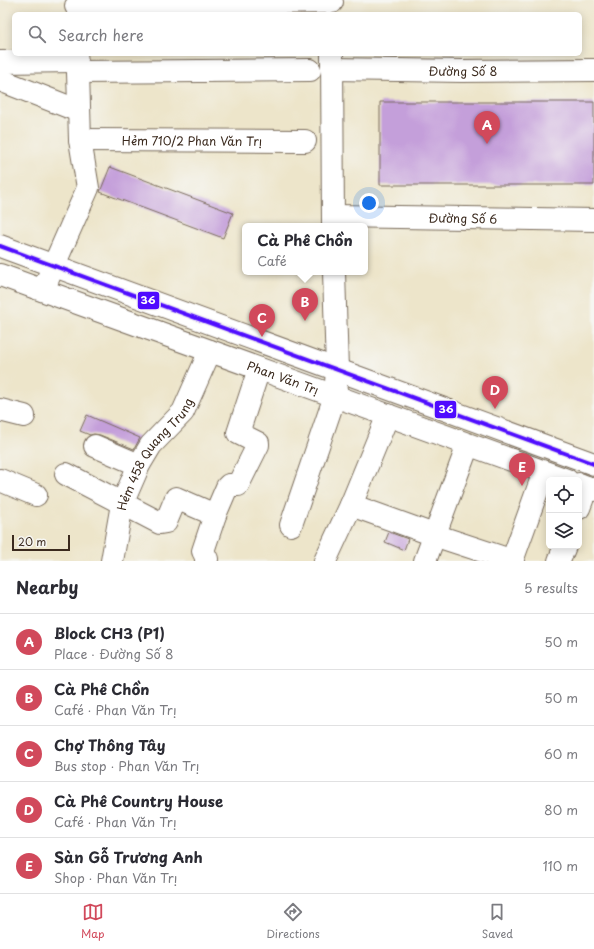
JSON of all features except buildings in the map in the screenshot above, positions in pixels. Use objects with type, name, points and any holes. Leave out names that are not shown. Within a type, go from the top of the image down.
[{"type":"street","points":[[76,7],[332,5]]},
{"type":"street","points":[[0,62],[77,62],[310,70]]},
{"type":"street","points":[[42,290],[88,188],[80,140],[77,62]]},
{"type":"street","points":[[332,62],[333,221]]},
{"type":"street","name":"Đường Số 8","points":[[332,62],[462,71],[594,70]]},
{"type":"street","points":[[0,80],[79,111]]},
{"type":"street","name":"Hẻm 710/2 Phan Văn Trị","points":[[80,140],[305,141]]},
{"type":"street","name":"Đường Số 6","points":[[333,221],[594,220]]},
{"type":"street","points":[[0,246],[594,464]]},
{"type":"street","name":"Phan Văn Trị","points":[[0,275],[558,477]]},
{"type":"street","points":[[291,525],[335,396],[337,370],[334,275]]},
{"type":"street","name":"Hẻm 458 Quang Trung","points":[[112,561],[122,504],[139,465],[151,445],[183,412],[210,351]]},
{"type":"street","points":[[209,560],[203,550],[227,487],[230,485],[238,485],[258,445],[258,443],[238,433],[259,369]]},
{"type":"street","points":[[0,410],[24,416]]},
{"type":"street","points":[[325,561],[351,505],[388,415]]},
{"type":"street","points":[[425,561],[468,445]]},
{"type":"street","points":[[95,446],[139,465]]},
{"type":"street","points":[[351,505],[512,561],[544,472]]},
{"type":"street","points":[[66,474],[160,523],[166,522],[176,498],[216,515]]},
{"type":"street","points":[[0,480],[36,495]]},
{"type":"street","points":[[582,500],[587,487]]},
{"type":"street","points":[[559,561],[564,549]]},
{"type":"transit line","name":"36","points":[[0,246],[594,464]]},
{"type":"place","name":"Block CH3 (P1)","points":[[487,144]]},
{"type":"place","name":"Cà Phê Chồn","points":[[305,321]]},
{"type":"place","name":"Chợ Thông Tây","points":[[262,337]]},
{"type":"place","name":"Cà Phê Country House","points":[[495,409]]},
{"type":"place","name":"Sàn Gỗ Trương Anh","points":[[522,486]]}]
